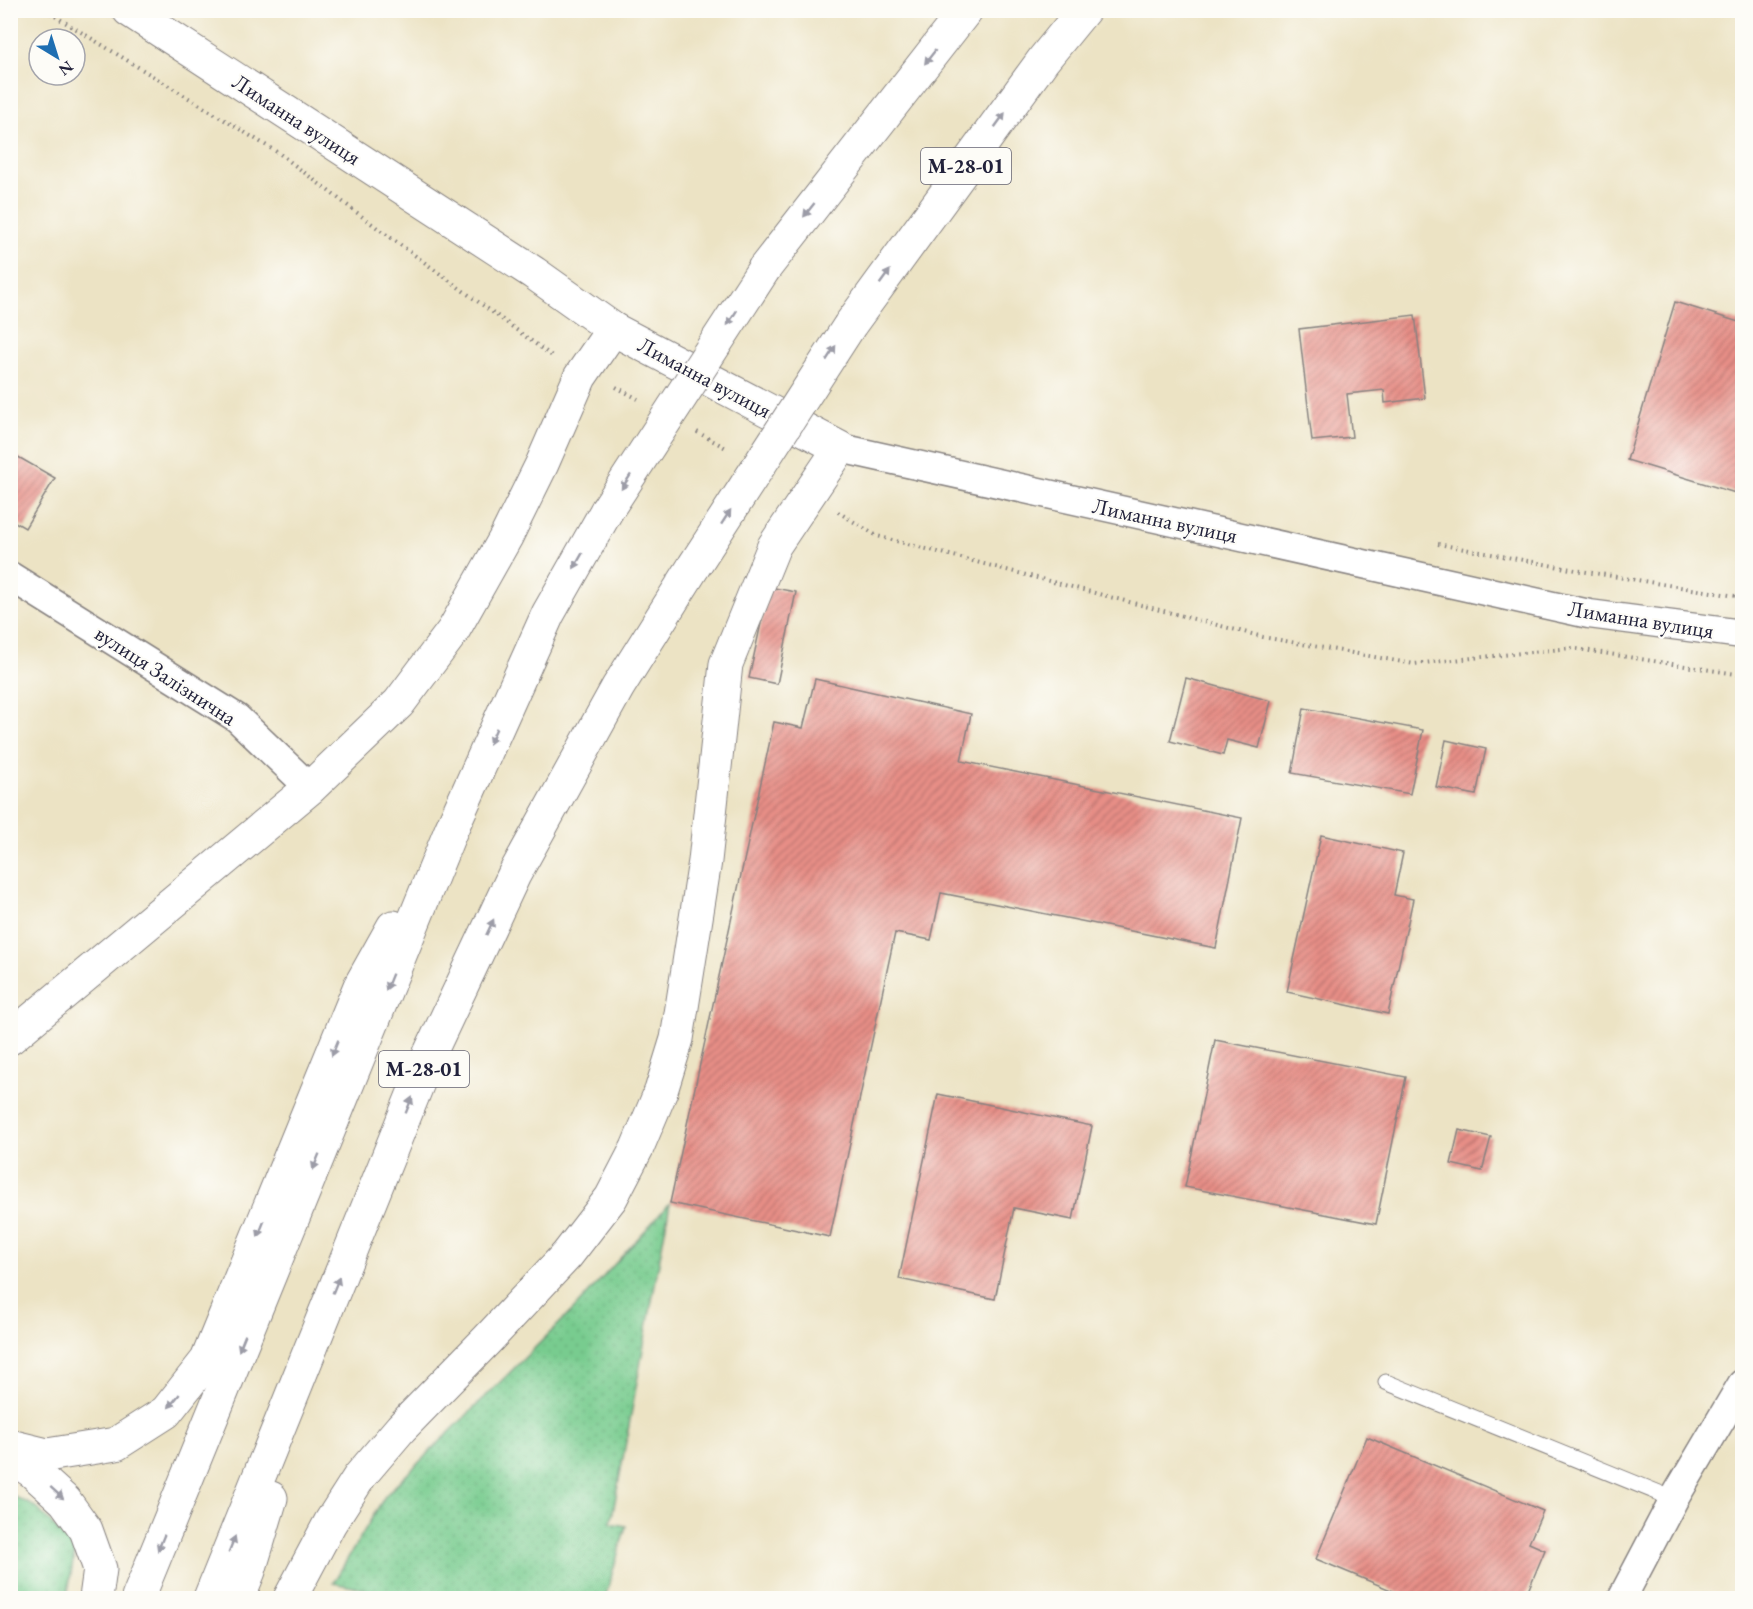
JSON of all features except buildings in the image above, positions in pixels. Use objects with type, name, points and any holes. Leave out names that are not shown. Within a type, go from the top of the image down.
[{"type":"main road","name":"Лиманна вулиця","points":[[129,10],[534,273],[613,328],[840,448]]},
{"type":"main road","name":"М-28-01","points":[[138,1599],[451,830],[548,614],[607,510],[764,269],[966,10]]},
{"type":"main road","name":"М-28-01","points":[[210,1599],[430,1053],[514,875],[618,687],[850,324],[1044,59],[1084,10]]},
{"type":"main road","name":"Лиманна вулиця","points":[[10,1038],[310,788],[399,703],[453,631],[506,537],[542,464],[580,377],[613,328]]},
{"type":"main road","points":[[290,1599],[330,1523],[360,1476],[401,1428],[567,1255],[611,1198],[637,1148],[661,1091],[677,1039],[705,861],[726,664],[774,546],[840,448]]},
{"type":"main road","points":[[10,1446],[47,1455],[116,1444],[166,1412],[207,1360],[360,986],[451,830]]},
{"type":"main road","points":[[238,1599],[262,1527],[319,1327]]},
{"type":"main road","points":[[10,1457],[32,1471],[65,1501],[86,1530],[100,1569],[96,1599]]},
{"type":"street","name":"Лиманна вулиця","points":[[840,448],[1589,614],[1743,634]]},
{"type":"street","name":"вулиця Залізнична","points":[[10,576],[237,718],[310,788]]},
{"type":"street","points":[[1622,1599],[1674,1499],[1743,1384]]},
{"type":"lane","points":[[1386,1382],[1674,1499]]},
{"type":"path","points":[[45,10],[280,154],[541,348]]},
{"type":"path","points":[[613,385],[644,402]]},
{"type":"path","points":[[695,431],[736,454]]},
{"type":"path","points":[[809,494],[877,536],[1263,637],[1414,664],[1570,648],[1743,675]]},
{"type":"path","points":[[1428,542],[1581,571],[1743,597]]},
{"type":"green space","points":[[670,1203],[611,1523],[626,1526],[605,1598],[408,1598],[333,1583],[385,1496],[574,1309]]},
{"type":"green space","points":[[11,1495],[36,1507],[75,1549],[67,1598],[11,1598]]}]
